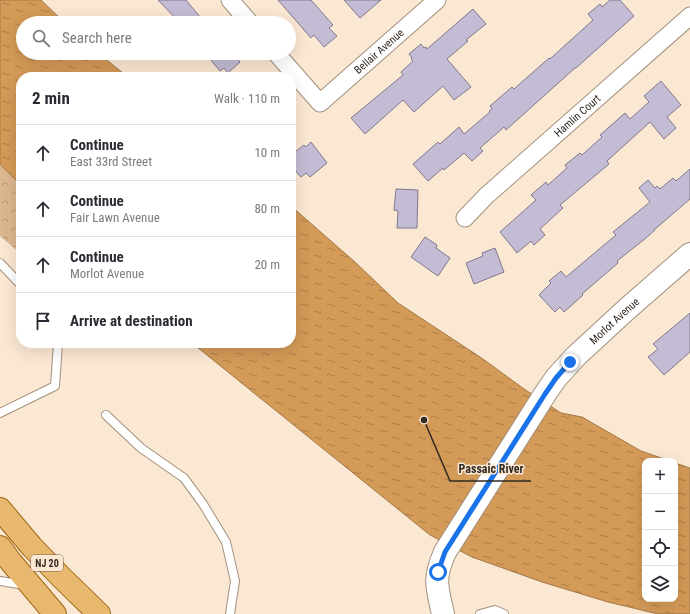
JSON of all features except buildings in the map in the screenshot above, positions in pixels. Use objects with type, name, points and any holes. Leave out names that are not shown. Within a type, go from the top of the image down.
[{"type":"main road","name":"Morlot Avenue","points":[[443,614],[437,580],[440,564],[445,552],[545,394],[556,378],[576,356],[626,309],[690,254]]},
{"type":"main road","name":"NJ 20","points":[[0,509],[32,547],[99,614]]},
{"type":"main road","name":"NJ 20","points":[[0,548],[55,614]]},
{"type":"street","points":[[230,0],[244,16]]},
{"type":"street","name":"Bellair Avenue","points":[[296,76],[320,103],[437,0]]},
{"type":"street","name":"Hamlin Court","points":[[465,218],[486,196],[690,16]]},
{"type":"street","name":"Bellair Avenue","points":[[282,60],[293,72]]},
{"type":"lane","points":[[0,263],[16,280]]},
{"type":"lane","points":[[0,414],[55,386],[58,348]]},
{"type":"lane","points":[[106,415],[141,448],[184,478],[203,504],[226,542],[235,581],[230,614]]},
{"type":"lane","points":[[0,581],[32,586]]},
{"type":"lane","points":[[480,614],[495,610],[504,614]]},
{"type":"green space","points":[[0,164],[16,180],[16,250],[0,236]]},
{"type":"water","points":[[0,0],[41,0],[58,16],[16,16],[16,60],[107,60],[122,72],[16,72],[16,180],[0,164]]},
{"type":"water","points":[[296,210],[356,263],[398,303],[483,359],[524,389],[561,413],[582,417],[641,451],[661,458],[642,458],[642,602],[678,602],[678,464],[690,468],[690,614],[658,614],[608,602],[542,582],[472,557],[430,535],[198,348],[296,348]]},
{"type":"place","name":"Passaic River","points":[[424,420]]},
{"type":"route","points":[[438,572],[445,552],[545,394],[570,362]]}]
